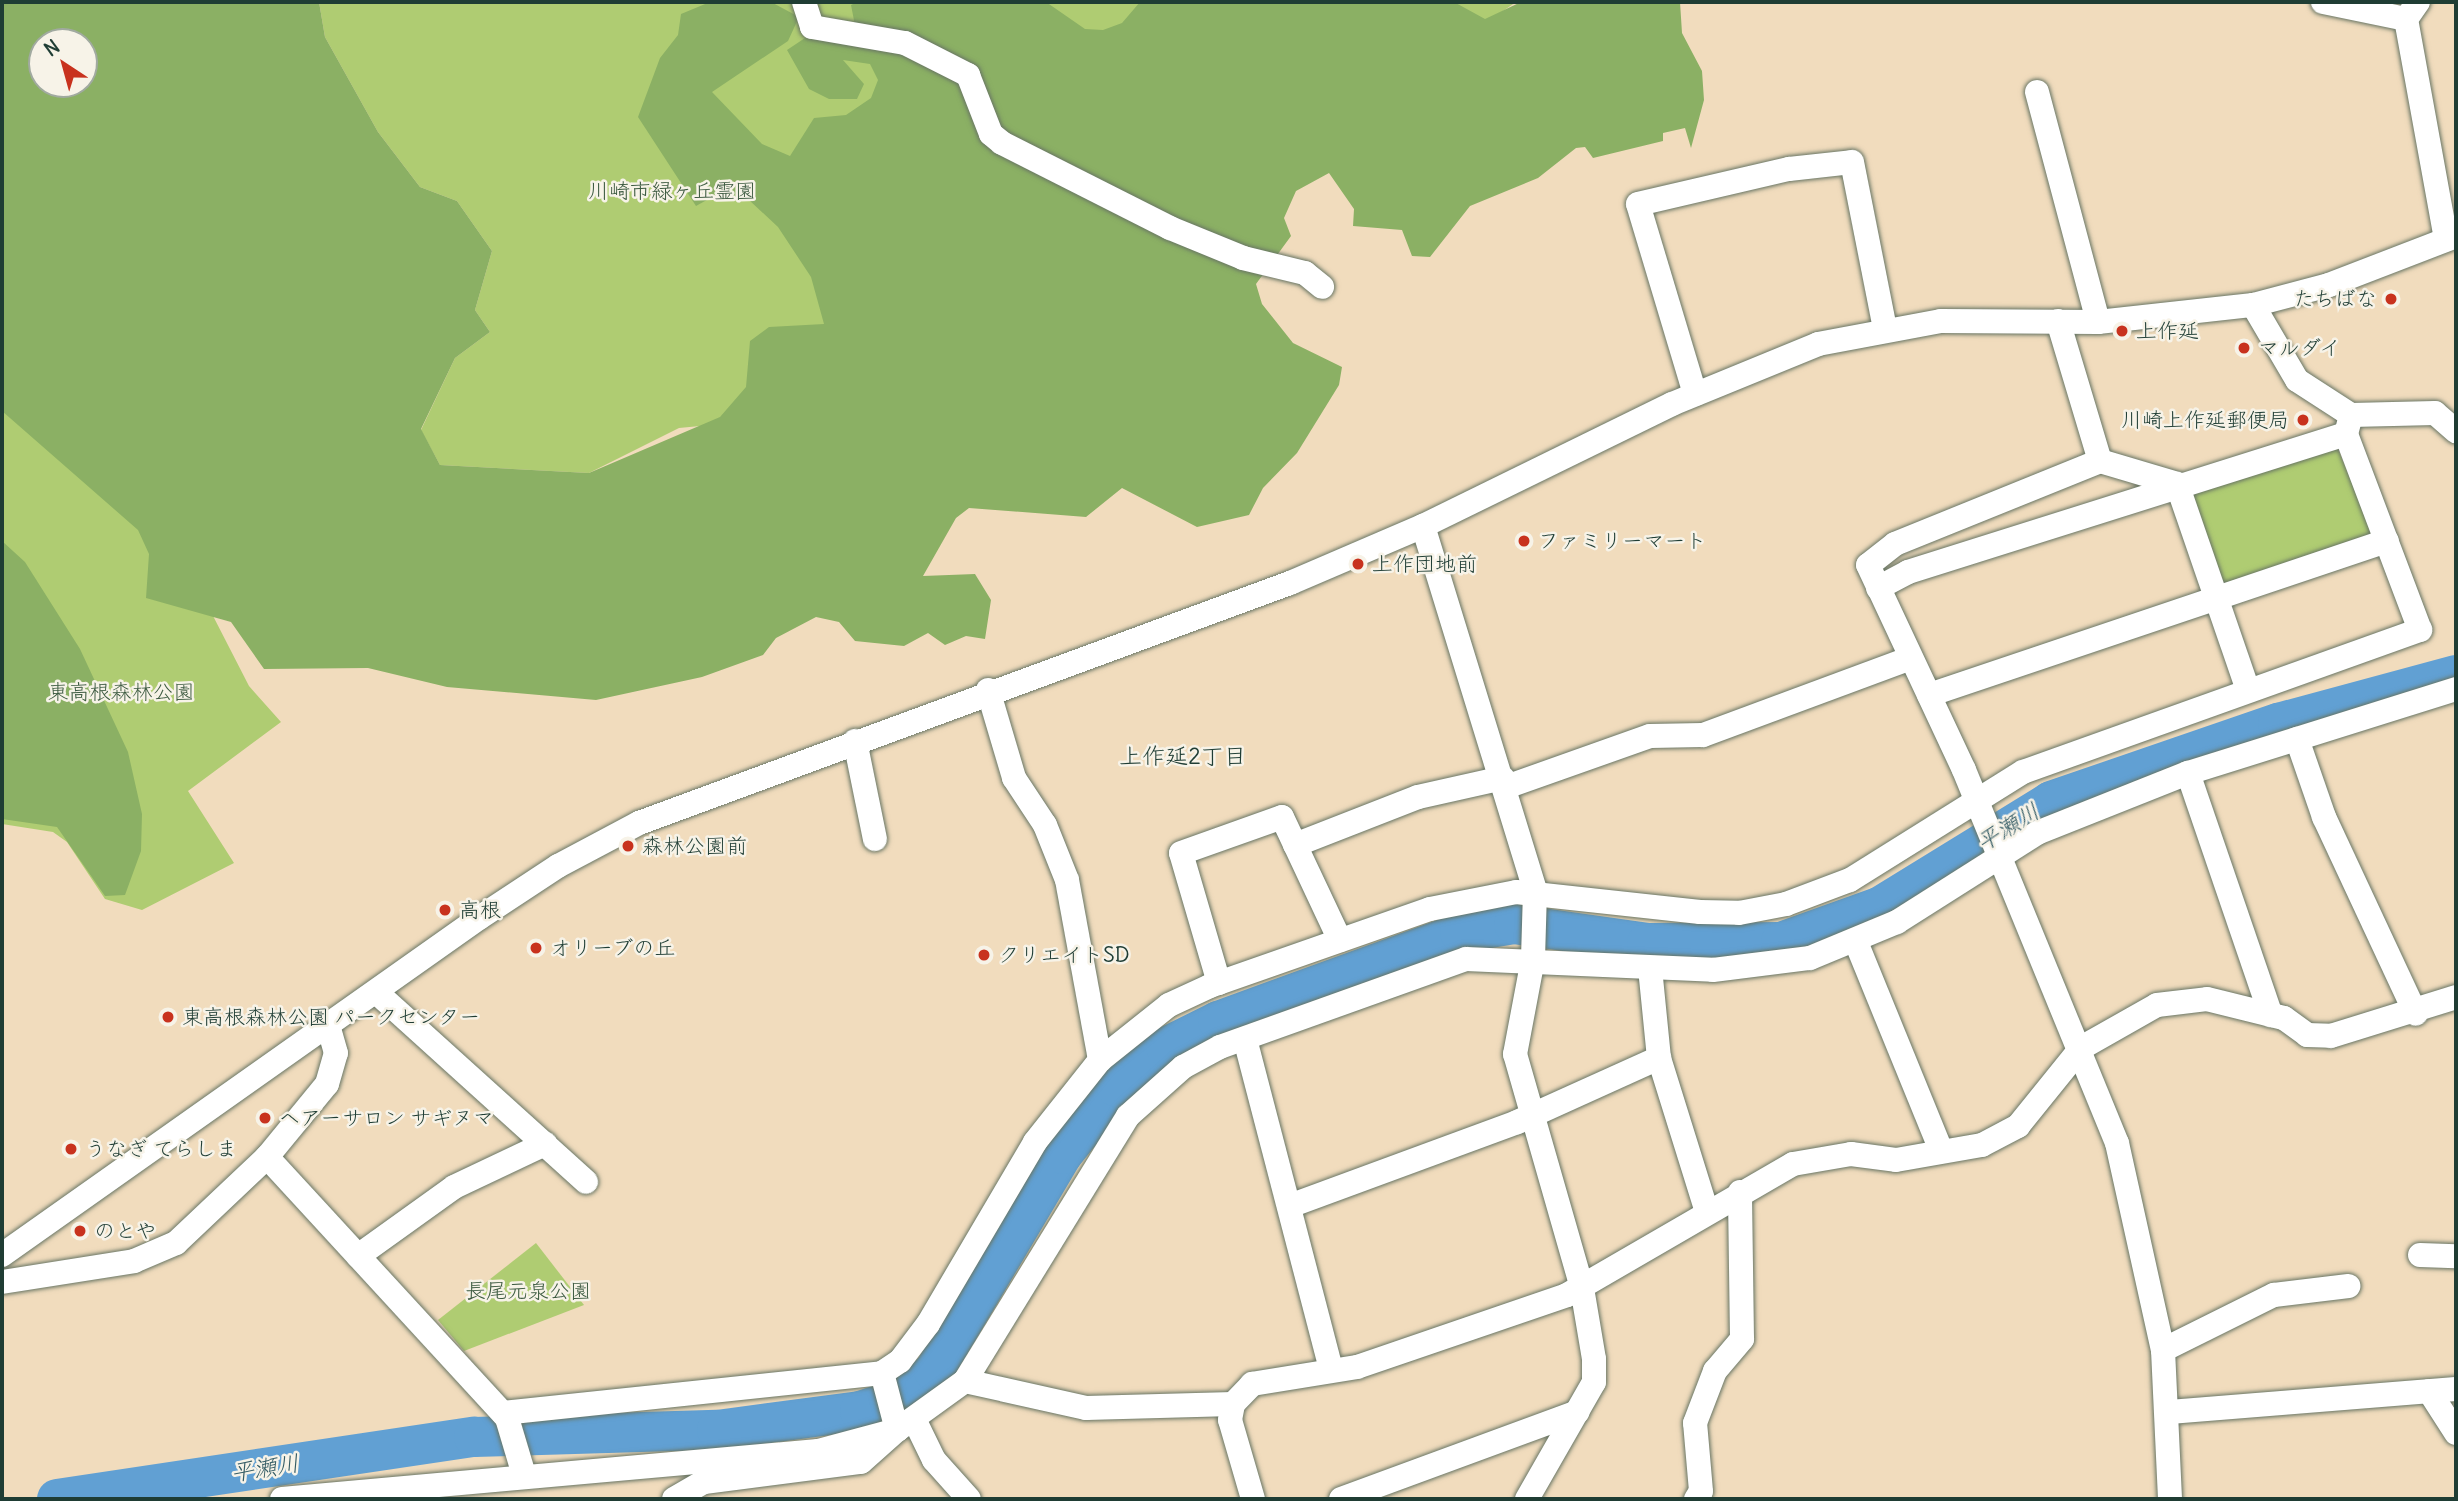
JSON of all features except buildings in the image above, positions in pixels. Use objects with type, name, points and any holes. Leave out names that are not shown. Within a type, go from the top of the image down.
[{"type":"street","points":[[804,2],[812,27],[905,43],[968,75],[991,134],[1002,143],[1170,228],[1243,258],[1305,273],[1322,286]]},
{"type":"street","points":[[2,1255],[327,1022],[376,992],[558,866],[628,829],[988,690],[1290,583],[1423,526],[1695,394],[1818,344],[1885,328],[1941,321],[2098,322],[2253,304],[2329,285],[2451,237],[2412,11],[2323,2]]},
{"type":"street","points":[[2036,92],[2098,322]]},
{"type":"street","points":[[1695,394],[1638,204],[1789,169],[1852,162],[1885,328]]},
{"type":"street","points":[[505,1416],[884,1380],[928,1324],[1035,1142],[1100,1060],[1169,1005],[1219,983],[1430,909],[1535,891],[1700,912],[1762,909],[1850,880],[1975,807],[2023,772],[2248,688],[2420,630],[2348,424],[2297,380],[2253,304]]},
{"type":"street","points":[[2058,321],[2100,461]]},
{"type":"street","points":[[1878,588],[1908,572],[2348,424],[2435,413],[2456,431]]},
{"type":"street","points":[[2170,1499],[2169,1412],[2163,1350],[2118,1143],[1999,854],[1975,807],[1929,695],[1908,659],[1868,565],[1895,544],[2100,461],[2111,459],[2176,484]]},
{"type":"street","points":[[2176,484],[2212,597],[2248,688]]},
{"type":"street","points":[[1423,526],[1504,782],[1535,891],[1533,958],[1515,1054],[1530,1116],[1582,1289],[1594,1382],[1527,1499]]},
{"type":"street","points":[[1929,695],[2212,597],[2387,541]]},
{"type":"street","points":[[1295,845],[1418,797],[1504,782],[1650,736],[1703,735],[1908,659]]},
{"type":"street","points":[[674,1499],[704,1482],[861,1462],[902,1423],[965,1381],[1128,1116],[1183,1067],[1245,1039],[1466,959],[1533,958],[1650,968],[1748,970],[1856,942],[2037,833],[2188,774],[2456,689]]},
{"type":"street","points":[[988,690],[1014,778],[1045,825],[1066,880],[1100,1060]]},
{"type":"street","points":[[2297,739],[2324,817],[2416,1014]]},
{"type":"street","points":[[855,741],[875,839]]},
{"type":"street","points":[[2188,774],[2271,1015]]},
{"type":"street","points":[[1219,983],[1181,853],[1282,817],[1340,940]]},
{"type":"street","points":[[1856,942],[1941,1150]]},
{"type":"street","points":[[1650,968],[1659,1058],[1707,1212]]},
{"type":"street","points":[[376,992],[586,1182]]},
{"type":"street","points":[[1253,1499],[1230,1420],[1233,1404],[1252,1384],[1273,1376],[1331,1370],[1435,1343],[1582,1289],[1740,1192],[1793,1164],[1829,1155],[1896,1160],[1941,1150],[1982,1145],[2018,1126],[2081,1048],[2157,1004],[2182,999],[2271,1015],[2307,1035],[2331,1036],[2416,1014],[2456,998]]},
{"type":"street","points":[[2,1282],[134,1261],[176,1243],[267,1157],[327,1084],[336,1053],[327,1022]]},
{"type":"street","points":[[1245,1039],[1292,1205],[1331,1370]]},
{"type":"street","points":[[1292,1205],[1530,1116],[1659,1058]]},
{"type":"street","points":[[358,1256],[454,1187],[545,1144]]},
{"type":"street","points":[[267,1157],[505,1416],[522,1471]]},
{"type":"street","points":[[1696,1499],[1702,1491],[1695,1423],[1715,1371],[1742,1339],[1740,1192]]},
{"type":"street","points":[[2420,1255],[2456,1256]]},
{"type":"street","points":[[2163,1350],[2274,1295],[2348,1286]]},
{"type":"street","points":[[884,1380],[902,1423],[969,1499]]},
{"type":"street","points":[[965,1381],[1086,1408],[1233,1404]]},
{"type":"street","points":[[2169,1412],[2456,1389]]},
{"type":"street","points":[[2430,1391],[2456,1433]]},
{"type":"street","points":[[1342,1499],[1578,1412]]},
{"type":"street","points":[[282,1499],[522,1471],[817,1451],[902,1423]]},
{"type":"green space","points":[[2,2],[319,2],[325,37],[378,132],[420,187],[457,201],[492,251],[475,310],[490,332],[455,358],[421,429],[440,465],[589,473],[720,417],[746,387],[750,341],[769,327],[824,324],[811,277],[778,227],[749,200],[714,196],[696,206],[638,117],[660,58],[678,35],[681,14],[710,2],[771,2],[799,17],[788,41],[712,92],[762,144],[790,156],[814,118],[846,115],[871,98],[878,80],[870,64],[843,60],[864,84],[857,99],[829,99],[809,89],[787,50],[805,38],[859,46],[851,5],[857,2],[1046,2],[1085,29],[1103,30],[1122,23],[1140,2],[1454,2],[1485,19],[1521,2],[1680,2],[1682,33],[1702,71],[1704,100],[1691,148],[1685,128],[1663,133],[1663,141],[1593,158],[1585,147],[1576,148],[1538,178],[1470,206],[1430,257],[1412,256],[1402,230],[1353,226],[1354,209],[1329,173],[1296,191],[1284,218],[1291,236],[1256,284],[1262,304],[1293,343],[1342,367],[1339,385],[1297,453],[1263,488],[1249,515],[1197,527],[1122,488],[1086,517],[969,508],[956,518],[923,576],[975,574],[991,600],[985,639],[966,636],[945,645],[928,633],[904,646],[855,641],[839,622],[816,617],[776,638],[763,655],[702,677],[596,700],[447,687],[368,668],[264,669],[231,622],[146,598],[149,554],[138,530],[2,411]]},
{"type":"green space","name":"川崎市緑ヶ丘霊園","points":[[319,2],[1176,2],[846,327],[721,424],[679,428],[589,473],[440,465],[421,430],[455,358],[490,332],[475,310],[492,251],[457,201],[420,187],[378,132],[325,37]]},
{"type":"green space","points":[[1409,2],[1516,2],[1470,34]]},
{"type":"green space","name":"東高根森林公園","points":[[2,404],[71,448],[211,612],[249,686],[281,722],[188,791],[234,863],[142,910],[105,899],[67,842],[53,832],[2,824]]},
{"type":"green space","points":[[2337,447],[2372,531],[2366,539],[2226,583],[2216,578],[2191,497],[2197,488]]},
{"type":"green space","points":[[2,541],[25,562],[80,649],[128,752],[142,814],[141,851],[125,895],[105,896],[57,827],[2,819]]},
{"type":"green space","name":"長尾元泉公園","points":[[536,1243],[584,1305],[464,1351],[438,1320]]},
{"type":"waterway","name":"平瀬川","points":[[57,1499],[474,1437],[717,1430],[860,1411],[903,1397],[934,1371],[1063,1154],[1117,1087],[1166,1047],[1218,1021],[1460,933],[1514,924],[1647,943],[1781,942],[1879,907],[2051,801],[2278,723],[2456,675]]},
{"type":"place","name":"たちばな","points":[[2391,299]]},
{"type":"place","name":"上作延","points":[[2122,331]]},
{"type":"place","name":"マルダイ","points":[[2244,348]]},
{"type":"place","name":"川崎上作延郵便局","points":[[2303,420]]},
{"type":"place","name":"ファミリーマート","points":[[1524,541]]},
{"type":"place","name":"上作団地前","points":[[1358,564]]},
{"type":"place","name":"森林公園前","points":[[628,846]]},
{"type":"place","name":"高根","points":[[445,910]]},
{"type":"place","name":"オリーブの丘","points":[[536,948]]},
{"type":"place","name":"クリエイトSD","points":[[984,955]]},
{"type":"place","name":"東高根森林公園 パークセンター","points":[[168,1017]]},
{"type":"place","name":"ヘアーサロン サギヌマ","points":[[265,1118]]},
{"type":"place","name":"うなぎ てらしま","points":[[71,1149]]},
{"type":"place","name":"のとや","points":[[80,1231]]},
{"type":"district","name":"上作延2丁目","points":[[1183,756]]}]
